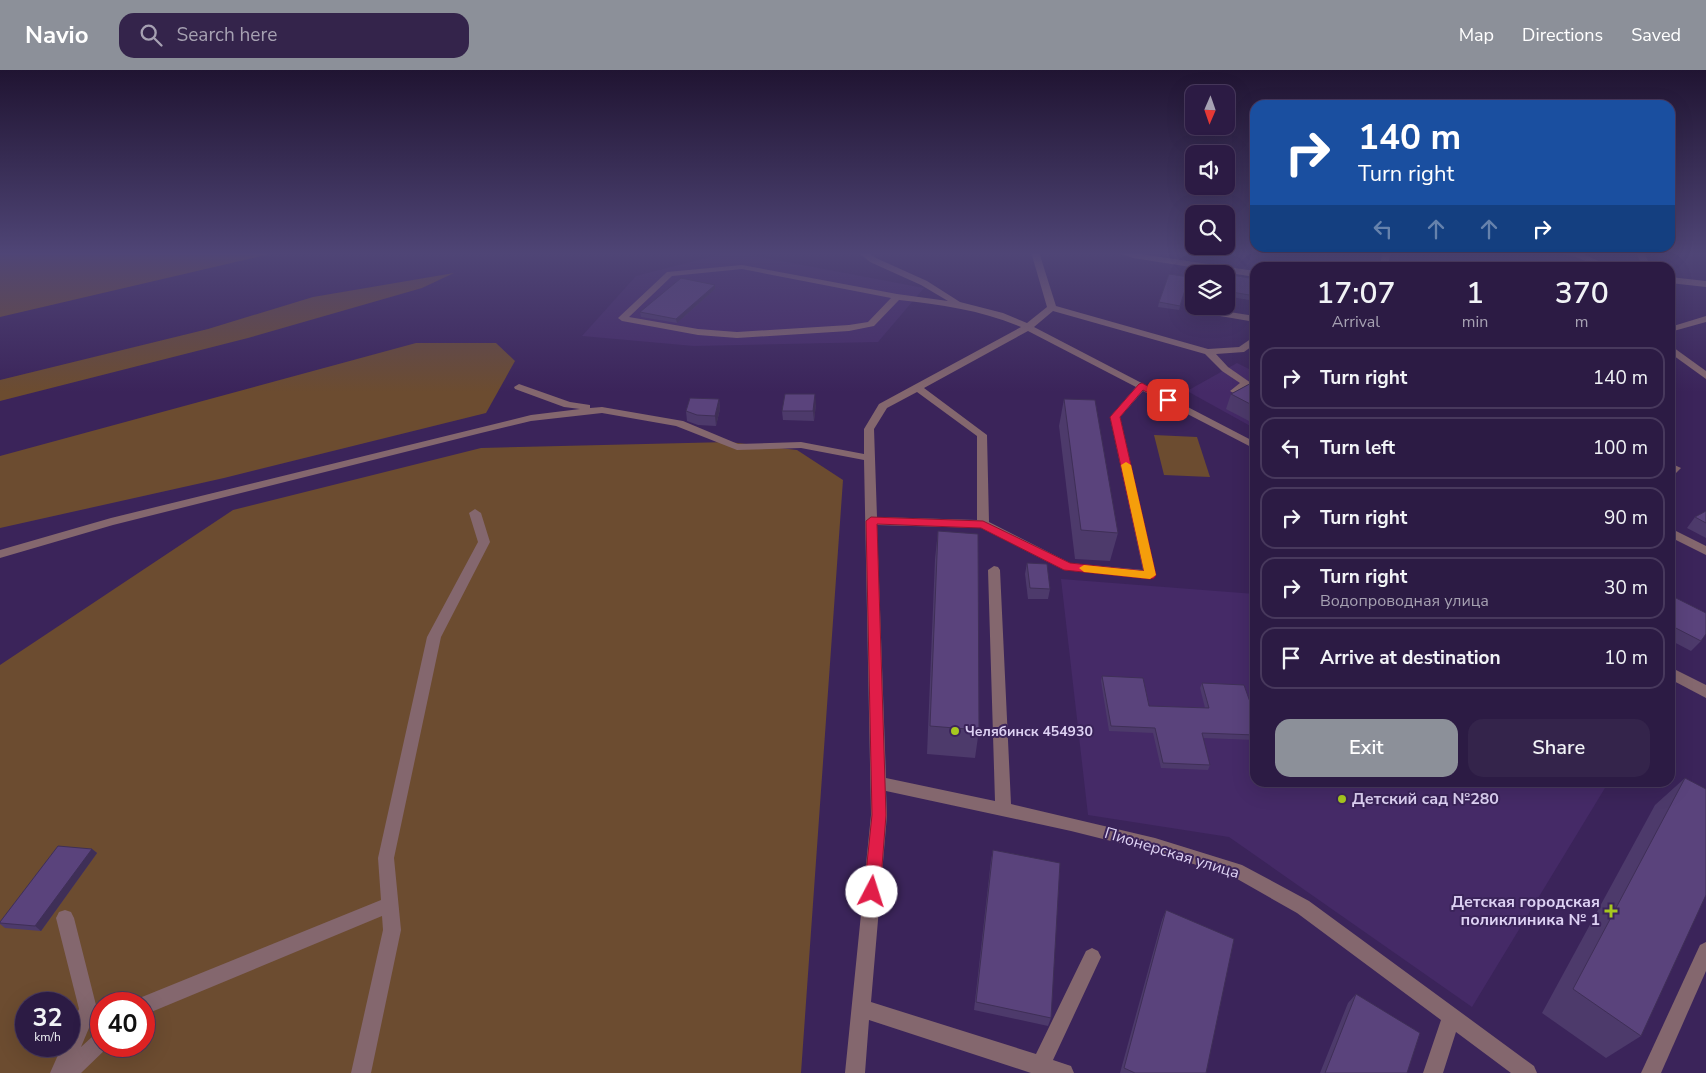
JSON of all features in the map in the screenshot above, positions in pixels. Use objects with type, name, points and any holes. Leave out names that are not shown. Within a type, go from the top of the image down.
[{"type":"street","points":[[643,299],[622,318],[698,332],[737,335],[849,328],[871,324],[896,299]]},
{"type":"street","points":[[904,299],[961,305],[1000,315],[1028,327],[1250,443]]},
{"type":"street","points":[[951,299],[961,305]]},
{"type":"street","points":[[1049,299],[1052,308]]},
{"type":"street","points":[[855,1073],[879,815],[869,429],[883,406],[1028,327],[1052,308]]},
{"type":"street","points":[[1052,308],[1208,352],[1241,350],[1250,343]]},
{"type":"street","points":[[1229,315],[1250,318]]},
{"type":"street","points":[[1675,328],[1706,319]]},
{"type":"street","points":[[1208,352],[1226,369],[1246,383],[1235,391]]},
{"type":"street","points":[[1675,352],[1706,376]]},
{"type":"street","points":[[871,521],[983,524],[1068,567],[1150,575],[1115,417],[1142,386]]},
{"type":"street","points":[[519,387],[568,404],[679,423],[737,447],[801,445],[869,458]]},
{"type":"street","points":[[918,388],[982,435],[983,524]]},
{"type":"street","points":[[0,554],[111,522],[474,431],[531,418],[602,410]]},
{"type":"street","points":[[361,1073],[392,930],[386,858],[434,637],[484,542],[475,513]]},
{"type":"street","points":[[1675,535],[1706,551]]},
{"type":"street","points":[[994,570],[1003,810]]},
{"type":"street","points":[[1675,675],[1706,692]]},
{"type":"street","name":"Пионерская улица","points":[[879,783],[1155,845],[1236,870],[1303,907],[1526,1073]]},
{"type":"street","points":[[155,1001],[390,905]]},
{"type":"street","points":[[60,1073],[88,1009],[65,918]]},
{"type":"street","points":[[1651,1073],[1706,951]]},
{"type":"street","points":[[1041,1069],[1092,957]]},
{"type":"street","points":[[862,1008],[1041,1069],[1064,1073]]},
{"type":"street","points":[[1433,1073],[1451,1017]]},
{"type":"street","points":[[66,1073],[90,1052]]},
{"type":"shaded area","points":[[0,299],[78,299],[0,317]]},
{"type":"shaded area","points":[[307,299],[384,299],[248,338],[0,401],[0,380],[208,329]]},
{"type":"shaded area","points":[[615,299],[915,299],[878,342],[694,346],[582,336]]},
{"type":"shaded area","points":[[416,343],[496,343],[515,361],[486,413],[224,478],[0,528],[0,456]]},
{"type":"shaded area","points":[[1237,363],[1250,370],[1250,426],[1187,391]]},
{"type":"shaded area","points":[[1154,435],[1197,437],[1210,477],[1164,475]]},
{"type":"shaded area","points":[[729,442],[797,450],[843,480],[801,1073],[0,1073],[0,665],[233,510],[481,448]]},
{"type":"shaded area","name":"Детский сад №280","points":[[1061,579],[1250,594],[1250,787],[1606,787],[1472,1007],[1229,837],[1088,815]]},
{"type":"building","points":[[656,299],[699,299],[676,319],[640,312]]},
{"type":"building","points":[[1160,299],[1182,299],[1180,306],[1159,302]]},
{"type":"building","points":[[1250,384],[1250,404],[1231,394]]},
{"type":"building","points":[[785,394],[815,394],[813,411],[782,411]]},
{"type":"building","points":[[690,398],[719,399],[715,416],[697,415],[686,411]]},
{"type":"building","points":[[1064,399],[1095,400],[1118,533],[1081,530]]},
{"type":"building","points":[[1706,511],[1706,523],[1695,517]]},
{"type":"building","points":[[938,531],[978,534],[979,730],[930,726]]},
{"type":"building","points":[[1027,563],[1047,564],[1050,589],[1030,588]]},
{"type":"building","points":[[1675,598],[1706,613],[1706,634],[1701,641],[1675,628]]},
{"type":"building","points":[[1102,676],[1143,678],[1149,706],[1209,708],[1202,683],[1244,685],[1250,702],[1250,735],[1202,733],[1210,765],[1163,763],[1155,728],[1111,726]]},
{"type":"building","points":[[1685,778],[1706,789],[1706,895],[1641,1036],[1573,989]]},
{"type":"building","points":[[58,846],[92,849],[35,926],[0,923],[0,922]]},
{"type":"building","points":[[993,850],[1060,863],[1051,1018],[976,1002]]},
{"type":"building","points":[[1166,910],[1234,939],[1206,1073],[1135,1073],[1124,1068]]},
{"type":"building","points":[[1356,994],[1420,1033],[1407,1073],[1325,1073]]},
{"type":"slow traffic","points":[[1084,568],[1150,575],[1126,465]]},
{"type":"place","name":"Челябинск 454930","points":[[955,731]]},
{"type":"place","name":"Детский сад №280","points":[[1342,799]]},
{"type":"place","name":"Детская городская поликлиника № 1","points":[[1611,911]]},
{"type":"route","points":[[872,892],[879,815],[879,783],[871,521],[983,524],[1068,567],[1150,575],[1115,417],[1142,386],[1168,400]]}]
